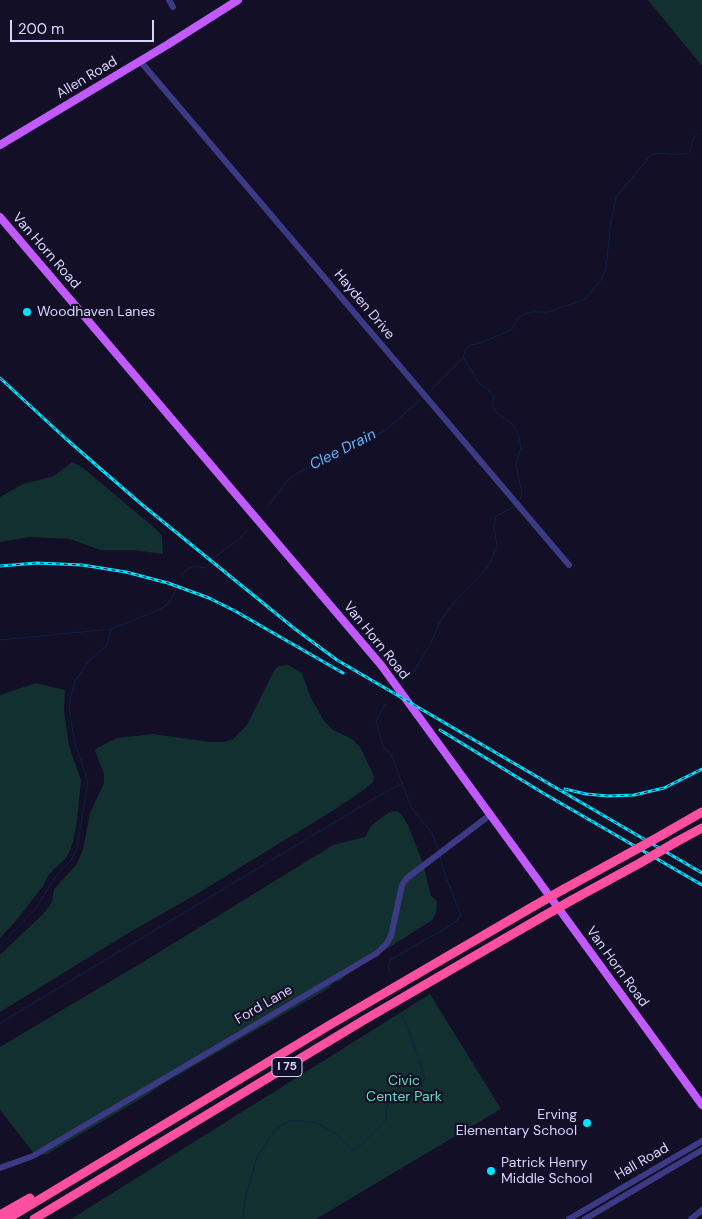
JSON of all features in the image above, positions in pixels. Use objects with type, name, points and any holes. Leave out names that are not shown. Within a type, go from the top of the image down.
[{"type":"highway","name":"I 75","points":[[7,1219],[333,1023],[534,906],[702,812]]},
{"type":"highway","name":"I 75","points":[[34,1219],[356,1025],[572,900],[702,828]]},
{"type":"highway","points":[[0,1215],[54,1186],[65,1184]]},
{"type":"main road","name":"Allen Road","points":[[0,145],[238,0]]},
{"type":"main road","name":"Van Horn Road","points":[[0,216],[364,644],[702,1105]]},
{"type":"street","points":[[169,0],[173,7]]},
{"type":"street","name":"Hayden Drive","points":[[140,61],[569,564]]},
{"type":"street","name":"Ford Lane","points":[[0,1168],[33,1156],[377,953],[391,936],[402,885],[407,878],[490,815]]},
{"type":"street","name":"Hall Road","points":[[574,1218],[702,1141]]},
{"type":"street","name":"Hall Road","points":[[585,1219],[702,1150]]},
{"type":"street","points":[[690,1219],[699,1212]]},
{"type":"green space","points":[[648,0],[702,0],[702,66]]},
{"type":"green space","points":[[72,462],[82,467],[157,530],[162,536],[163,554],[133,550],[100,550],[70,539],[29,537],[0,542],[0,497],[23,484],[54,476]]},
{"type":"green space","points":[[288,665],[302,673],[310,696],[324,721],[333,730],[352,739],[360,747],[374,776],[373,782],[334,810],[0,1012],[0,955],[45,912],[52,902],[54,889],[77,864],[83,849],[90,813],[104,783],[104,774],[95,751],[97,748],[117,738],[153,734],[210,742],[224,742],[233,739],[247,725],[275,669],[279,666]]},
{"type":"green space","points":[[36,683],[65,690],[64,711],[69,746],[81,780],[77,821],[73,842],[67,857],[49,874],[43,886],[0,938],[0,695]]},
{"type":"green space","points":[[397,811],[408,825],[422,861],[431,896],[437,901],[436,913],[432,920],[340,981],[334,982],[329,988],[161,1085],[47,1154],[40,1155],[33,1152],[0,1110],[0,1047],[333,845],[365,837],[371,826],[390,812]]},
{"type":"green space","name":"Civic Center Park","points":[[430,994],[501,1109],[316,1219],[71,1219]]},
{"type":"waterway","points":[[519,502],[522,494],[516,465],[521,446],[518,434],[512,424],[496,412],[493,395],[479,383],[463,357],[465,350],[470,345],[478,344],[511,330],[519,317],[524,314],[548,312],[585,299],[601,280],[606,269],[610,228],[616,197],[651,155],[659,153],[678,155],[688,153],[693,139],[702,129]]},
{"type":"waterway","name":"Clee Drain","points":[[428,393],[463,358]]},
{"type":"waterway","name":"Clee Drain","points":[[266,508],[290,478],[316,463],[336,457],[357,447],[386,430],[422,398]]},
{"type":"waterway","points":[[402,684],[413,673],[430,645],[440,622],[452,605],[491,561],[497,545],[494,527],[496,516],[514,507]]},
{"type":"waterway","name":"Clee Drain","points":[[214,558],[239,539],[248,529]]},
{"type":"waterway","name":"Clee Drain","points":[[181,575],[189,568],[195,566],[205,568],[209,564]]},
{"type":"waterway","name":"Clee Drain","points":[[0,640],[111,629],[159,610],[169,603],[177,588]]},
{"type":"waterway","points":[[0,946],[36,908],[55,877],[71,860],[77,849],[88,781],[75,744],[69,709],[70,700],[75,681],[89,661],[107,645],[111,629]]},
{"type":"waterway","points":[[385,704],[376,721],[381,740],[384,748],[391,754],[411,807],[432,833],[439,851]]},
{"type":"waterway","points":[[0,1023],[403,783]]},
{"type":"waterway","points":[[390,972],[388,968],[390,960],[453,924],[461,916],[442,866],[440,855]]},
{"type":"waterway","points":[[403,1016],[418,1056]]},
{"type":"waterway","points":[[243,1219],[245,1199],[257,1157],[276,1129],[293,1120],[316,1123],[335,1133],[351,1149],[357,1149],[386,1120],[388,1103],[408,1097],[419,1088],[425,1078],[419,1059]]},
{"type":"railway","points":[[0,378],[140,503],[295,629],[337,660],[702,873]]},
{"type":"railway","points":[[0,566],[37,563],[82,565],[126,572],[168,583],[209,598],[235,611],[343,673]]},
{"type":"railway","points":[[440,730],[543,793],[702,885]]},
{"type":"railway","points":[[565,789],[586,794],[608,796],[634,795],[664,788],[702,769]]},
{"type":"place","name":"Woodhaven Lanes","points":[[27,312]]},
{"type":"place","name":"Erving Elementary School","points":[[587,1123]]},
{"type":"place","name":"Patrick Henry Middle School","points":[[491,1171]]}]
